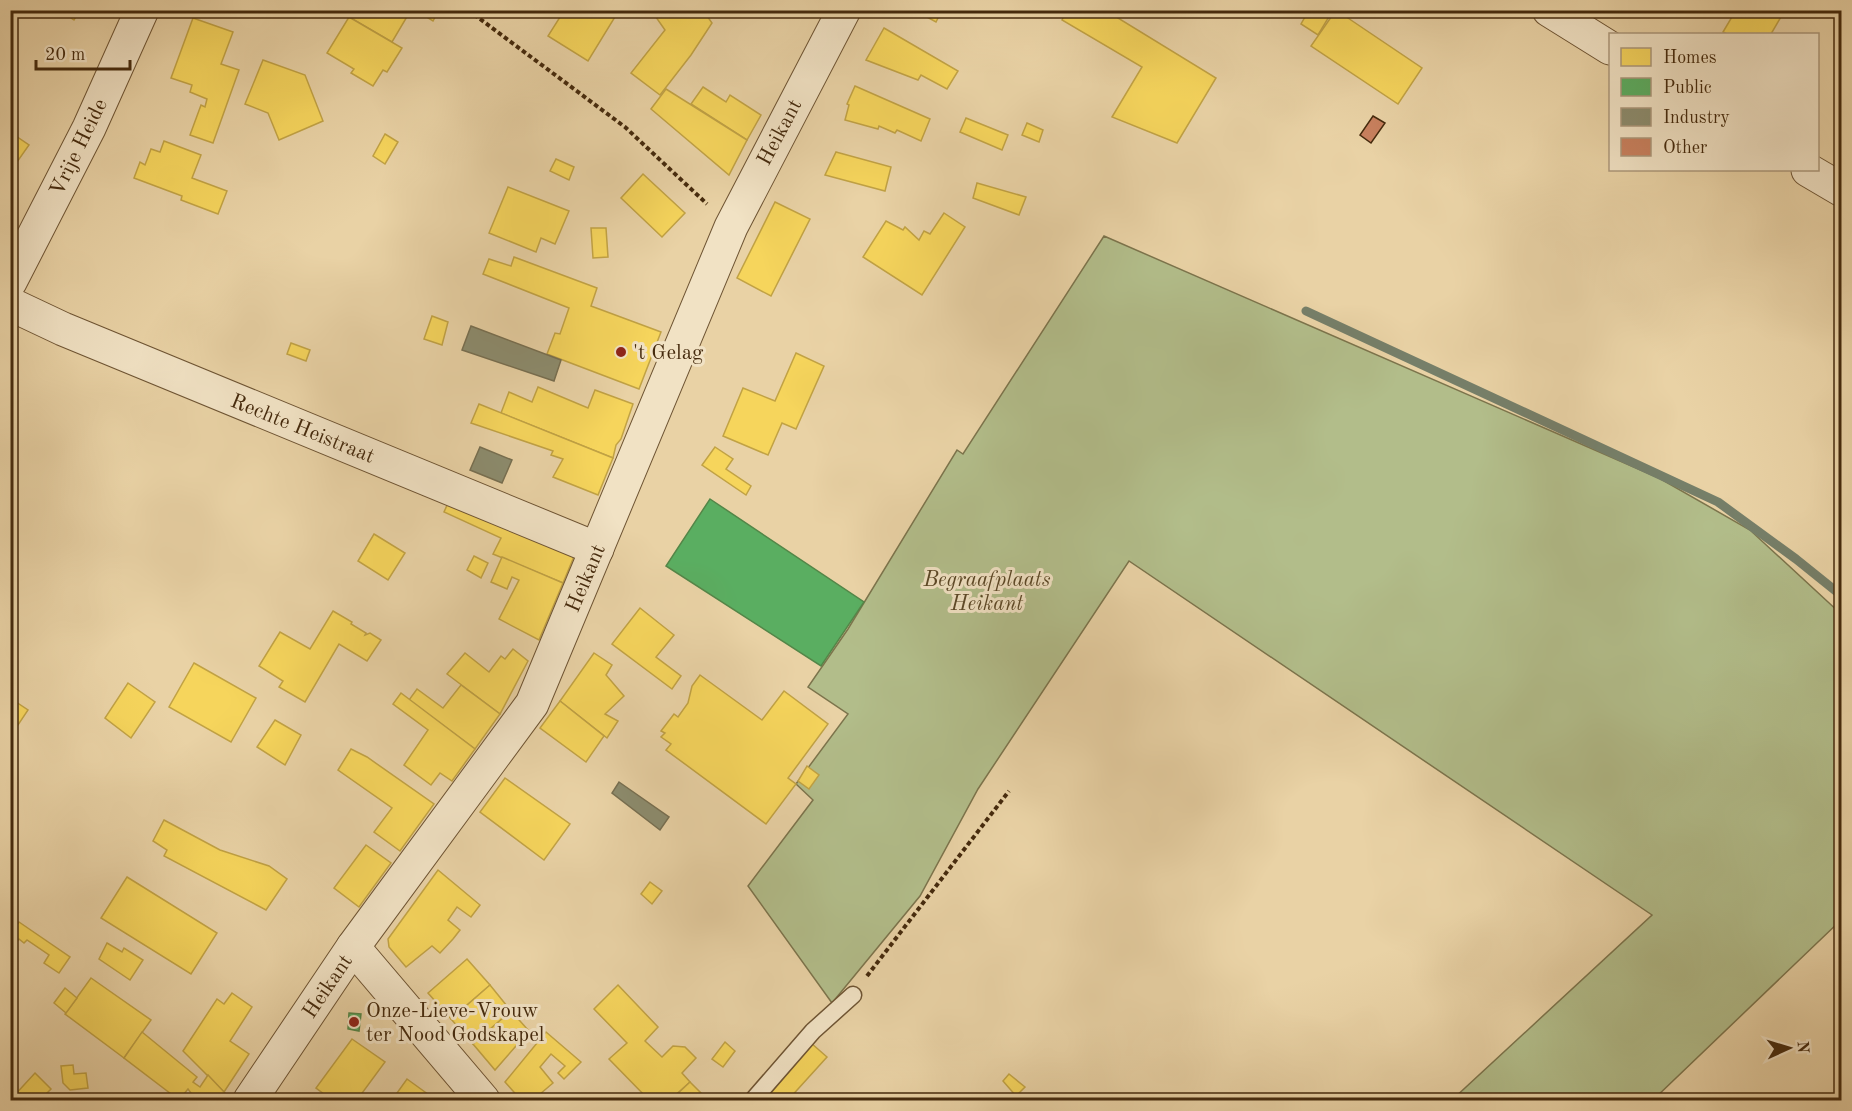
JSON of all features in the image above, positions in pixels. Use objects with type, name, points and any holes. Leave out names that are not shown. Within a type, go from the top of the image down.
[{"type":"street","name":"Vrije Heide","points":[[10,282],[89,128],[142,10]]},
{"type":"street","name":"Heikant","points":[[250,1101],[353,947],[532,704],[731,227],[844,10]]},
{"type":"street","points":[[1549,10],[1609,47]]},
{"type":"street","points":[[1810,171],[1842,190]]},
{"type":"street","name":"Rechte Heistraat","points":[[10,304],[63,329],[597,549]]},
{"type":"street","points":[[353,947],[483,1101]]},
{"type":"lane","points":[[753,1101],[813,1030],[853,995]]},
{"type":"path","points":[[468,10],[625,127],[731,227]]},
{"type":"path","points":[[853,995],[1009,791]]},
{"type":"green space","name":"Begraafplaats Heikant","points":[[1104,236],[1659,478],[1750,530],[1841,614],[1841,920],[1653,1100],[1452,1100],[1652,915],[1129,561],[978,789],[920,896],[832,1003],[748,886],[813,800],[796,784],[848,714],[808,687],[848,629],[957,450],[963,454]]},
{"type":"building: Homes","points":[[59,10],[80,10],[74,20]]},
{"type":"building: Homes","points":[[354,10],[411,10],[392,42],[349,17]]},
{"type":"building: Homes","points":[[415,10],[439,10],[433,21]]},
{"type":"building: Homes","points":[[557,10],[615,10],[618,12],[588,61],[548,36],[562,14]]},
{"type":"building: Homes","points":[[651,10],[703,10],[712,23],[660,95],[631,73],[665,30]]},
{"type":"building: Homes","points":[[914,10],[942,10],[936,22]]},
{"type":"building: Homes","points":[[1067,10],[1105,10],[1216,78],[1177,143],[1112,117],[1142,67],[1062,20]]},
{"type":"building: Homes","points":[[1309,10],[1333,10],[1318,35],[1301,24]]},
{"type":"building: Homes","points":[[1336,10],[1422,68],[1398,104],[1311,46]]},
{"type":"building: Homes","points":[[1736,10],[1785,10],[1772,33],[1723,32]]},
{"type":"building: Homes","points":[[349,17],[402,48],[387,72],[383,70],[373,86],[351,73],[354,69],[327,53]]},
{"type":"building: Homes","points":[[193,18],[233,32],[221,64],[239,70],[213,143],[190,135],[201,105],[205,107],[207,99],[190,92],[192,85],[171,78]]},
{"type":"building: Homes","points":[[884,28],[958,71],[947,89],[921,75],[918,80],[866,60]]},
{"type":"building: Homes","points":[[263,60],[305,75],[323,121],[279,140],[268,113],[245,104]]},
{"type":"building: Homes","points":[[855,86],[930,119],[921,141],[897,130],[895,133],[879,126],[878,129],[845,120],[849,105],[847,104]]},
{"type":"building: Homes","points":[[703,87],[726,102],[730,95],[761,115],[747,140],[691,104]]},
{"type":"building: Homes","points":[[666,89],[747,140],[729,175],[651,109]]},
{"type":"building: Homes","points":[[966,118],[1008,135],[1002,150],[960,132]]},
{"type":"building: Homes","points":[[1027,123],[1043,130],[1039,142],[1022,135]]},
{"type":"building: Homes","points":[[10,132],[29,145],[10,172]]},
{"type":"building: Homes","points":[[385,134],[398,142],[385,164],[373,156]]},
{"type":"building: Homes","points":[[164,141],[201,155],[192,178],[227,191],[218,214],[181,200],[182,196],[134,178],[140,162],[145,165],[151,149],[160,152]]},
{"type":"building: Homes","points":[[836,152],[891,167],[885,191],[825,175]]},
{"type":"building: Homes","points":[[556,159],[574,167],[569,180],[550,171]]},
{"type":"building: Homes","points":[[643,174],[685,213],[662,237],[621,198]]},
{"type":"building: Homes","points":[[977,183],[1026,197],[1019,215],[973,198]]},
{"type":"building: Homes","points":[[508,187],[569,211],[555,244],[541,238],[536,252],[489,233]]},
{"type":"building: Homes","points":[[775,202],[810,219],[771,296],[737,278]]},
{"type":"building: Homes","points":[[944,213],[965,227],[922,295],[863,257],[886,221],[903,230],[905,227],[919,240],[924,231],[930,234]]},
{"type":"building: Homes","points":[[591,228],[606,228],[608,257],[593,258]]},
{"type":"building: Homes","points":[[514,257],[597,288],[591,306],[661,332],[639,389],[547,354],[555,333],[560,334],[569,308],[483,274],[489,259],[511,266]]},
{"type":"building: Homes","points":[[432,316],[448,322],[442,345],[424,339]]},
{"type":"building: Homes","points":[[291,343],[310,350],[306,361],[287,354]]},
{"type":"building: Homes","points":[[796,353],[824,366],[796,429],[782,423],[768,455],[723,436],[743,388],[775,401]]},
{"type":"building: Homes","points":[[538,387],[588,408],[595,390],[633,404],[613,458],[501,413],[509,392],[532,402]]},
{"type":"building: Homes","points":[[479,404],[613,458],[598,495],[553,477],[563,459],[551,455],[553,451],[471,423]]},
{"type":"building: Homes","points":[[715,447],[733,459],[726,469],[751,486],[746,495],[702,465]]},
{"type":"building: Homes","points":[[452,494],[575,554],[563,583],[493,554],[501,538],[444,512]]},
{"type":"building: Homes","points":[[374,534],[405,553],[388,580],[358,561]]},
{"type":"building: Homes","points":[[474,556],[488,563],[481,578],[467,570]]},
{"type":"building: Homes","points":[[502,557],[563,583],[539,640],[499,619],[519,580],[512,577],[507,589],[491,582]]},
{"type":"building: Homes","points":[[640,608],[674,635],[656,657],[681,676],[672,689],[612,644]]},
{"type":"building: Homes","points":[[333,611],[352,622],[351,624],[366,633],[365,635],[370,633],[381,640],[367,661],[339,644],[305,702],[279,687],[283,681],[259,666],[280,632],[310,649]]},
{"type":"building: Homes","points":[[513,649],[528,661],[500,714],[447,674],[465,653],[489,672],[501,656],[505,659]]},
{"type":"building: Homes","points":[[594,653],[612,665],[606,675],[624,696],[605,714],[618,721],[607,738],[560,701]]},
{"type":"building: Homes","points":[[194,663],[256,698],[231,742],[169,707]]},
{"type":"building: Homes","points":[[700,675],[762,720],[784,691],[828,724],[788,778],[796,784],[766,824],[666,750],[671,744],[661,737],[665,733],[661,731],[674,714],[678,717],[688,703],[692,686]]},
{"type":"building: Homes","points":[[128,683],[155,702],[131,738],[105,718]]},
{"type":"building: Homes","points":[[461,685],[500,714],[475,749],[409,700],[417,689],[443,708]]},
{"type":"building: Homes","points":[[401,693],[475,749],[452,781],[440,773],[431,785],[404,765],[428,730],[393,704]]},
{"type":"building: Homes","points":[[10,698],[28,710],[18,725],[14,722],[10,725]]},
{"type":"building: Homes","points":[[560,701],[604,736],[586,762],[540,728]]},
{"type":"building: Homes","points":[[275,720],[301,735],[285,765],[257,747]]},
{"type":"building: Homes","points":[[351,749],[367,757],[434,804],[400,851],[374,832],[392,808],[338,770]]},
{"type":"building: Homes","points":[[807,766],[819,775],[809,789],[798,781]]},
{"type":"building: Homes","points":[[505,778],[570,824],[544,860],[480,812]]},
{"type":"building: Homes","points":[[164,820],[220,850],[269,866],[287,879],[266,910],[164,856],[167,850],[153,841]]},
{"type":"building: Homes","points":[[366,845],[391,863],[359,907],[334,888]]},
{"type":"building: Homes","points":[[438,870],[480,905],[471,917],[457,907],[448,920],[460,930],[453,939],[440,953],[432,946],[406,967],[389,947],[388,939]]},
{"type":"building: Homes","points":[[127,877],[217,933],[191,974],[101,918]]},
{"type":"building: Homes","points":[[650,882],[662,891],[652,904],[641,894]]},
{"type":"building: Homes","points":[[19,922],[70,957],[59,973],[44,963],[49,955],[27,940],[24,943],[19,939],[16,943],[10,939],[10,934]]},
{"type":"building: Homes","points":[[107,943],[122,952],[124,948],[143,960],[130,980],[99,959]]},
{"type":"building: Homes","points":[[467,959],[490,985],[451,1019],[428,993]]},
{"type":"building: Homes","points":[[91,978],[151,1020],[124,1058],[65,1014]]},
{"type":"building: Homes","points":[[490,985],[511,1011],[473,1044],[451,1019]]},
{"type":"building: Homes","points":[[618,985],[658,1027],[645,1041],[662,1057],[673,1046],[685,1047],[696,1058],[682,1073],[690,1082],[670,1100],[649,1100],[609,1059],[627,1043],[594,1009]]},
{"type":"building: Homes","points":[[65,988],[77,998],[66,1013],[54,1003]]},
{"type":"building: Homes","points":[[232,993],[252,1007],[230,1041],[249,1054],[224,1092],[183,1051],[217,999],[224,1004]]},
{"type":"building: Homes","points":[[511,1011],[529,1031],[495,1070],[473,1044]]},
{"type":"building: Homes","points":[[142,1032],[197,1077],[193,1082],[200,1087],[208,1075],[225,1093],[220,1100],[192,1100],[194,1097],[188,1089],[179,1100],[124,1058]]},
{"type":"building: Homes","points":[[546,1032],[581,1062],[564,1079],[558,1073],[565,1066],[551,1054],[540,1067],[553,1083],[533,1100],[521,1100],[505,1082]]},
{"type":"building: Homes","points":[[352,1039],[385,1062],[357,1100],[332,1100],[316,1088]]},
{"type":"building: Homes","points":[[725,1042],[735,1051],[723,1067],[712,1059]]},
{"type":"building: Homes","points":[[811,1043],[827,1057],[788,1100],[762,1100]]},
{"type":"building: Homes","points":[[73,1065],[74,1074],[86,1073],[88,1088],[70,1090],[63,1083],[61,1066]]},
{"type":"building: Homes","points":[[35,1073],[51,1089],[40,1100],[14,1100],[12,1098]]},
{"type":"building: Homes","points":[[1009,1074],[1025,1087],[1016,1096],[1003,1081]]},
{"type":"building: Homes","points":[[407,1079],[436,1100],[392,1100]]},
{"type":"building: Homes","points":[[690,1082],[702,1094],[695,1100],[678,1100],[674,1097]]},
{"type":"building: Public","points":[[710,499],[864,602],[821,666],[666,566]]},
{"type":"building: Public","name":"Onze-Lieve-Vrouw ter Nood Godskapel","points":[[349,1013],[361,1014],[359,1031],[348,1029]]},
{"type":"building: Industry","points":[[10,10],[21,10],[10,27]]},
{"type":"building: Industry","points":[[471,326],[561,360],[554,381],[462,350]]},
{"type":"building: Industry","points":[[480,447],[512,460],[502,483],[470,470]]},
{"type":"building: Industry","points":[[619,782],[669,817],[660,830],[612,793]]},
{"type":"building: Other","points":[[1373,116],[1385,123],[1371,143],[1360,135]]},
{"type":"waterway","points":[[1306,311],[1718,502],[1842,596]]},
{"type":"place","name":"'t Gelag","points":[[621,352]]},
{"type":"place","name":"Onze-Lieve-Vrouw ter Nood Godskapel","points":[[354,1022]]}]
